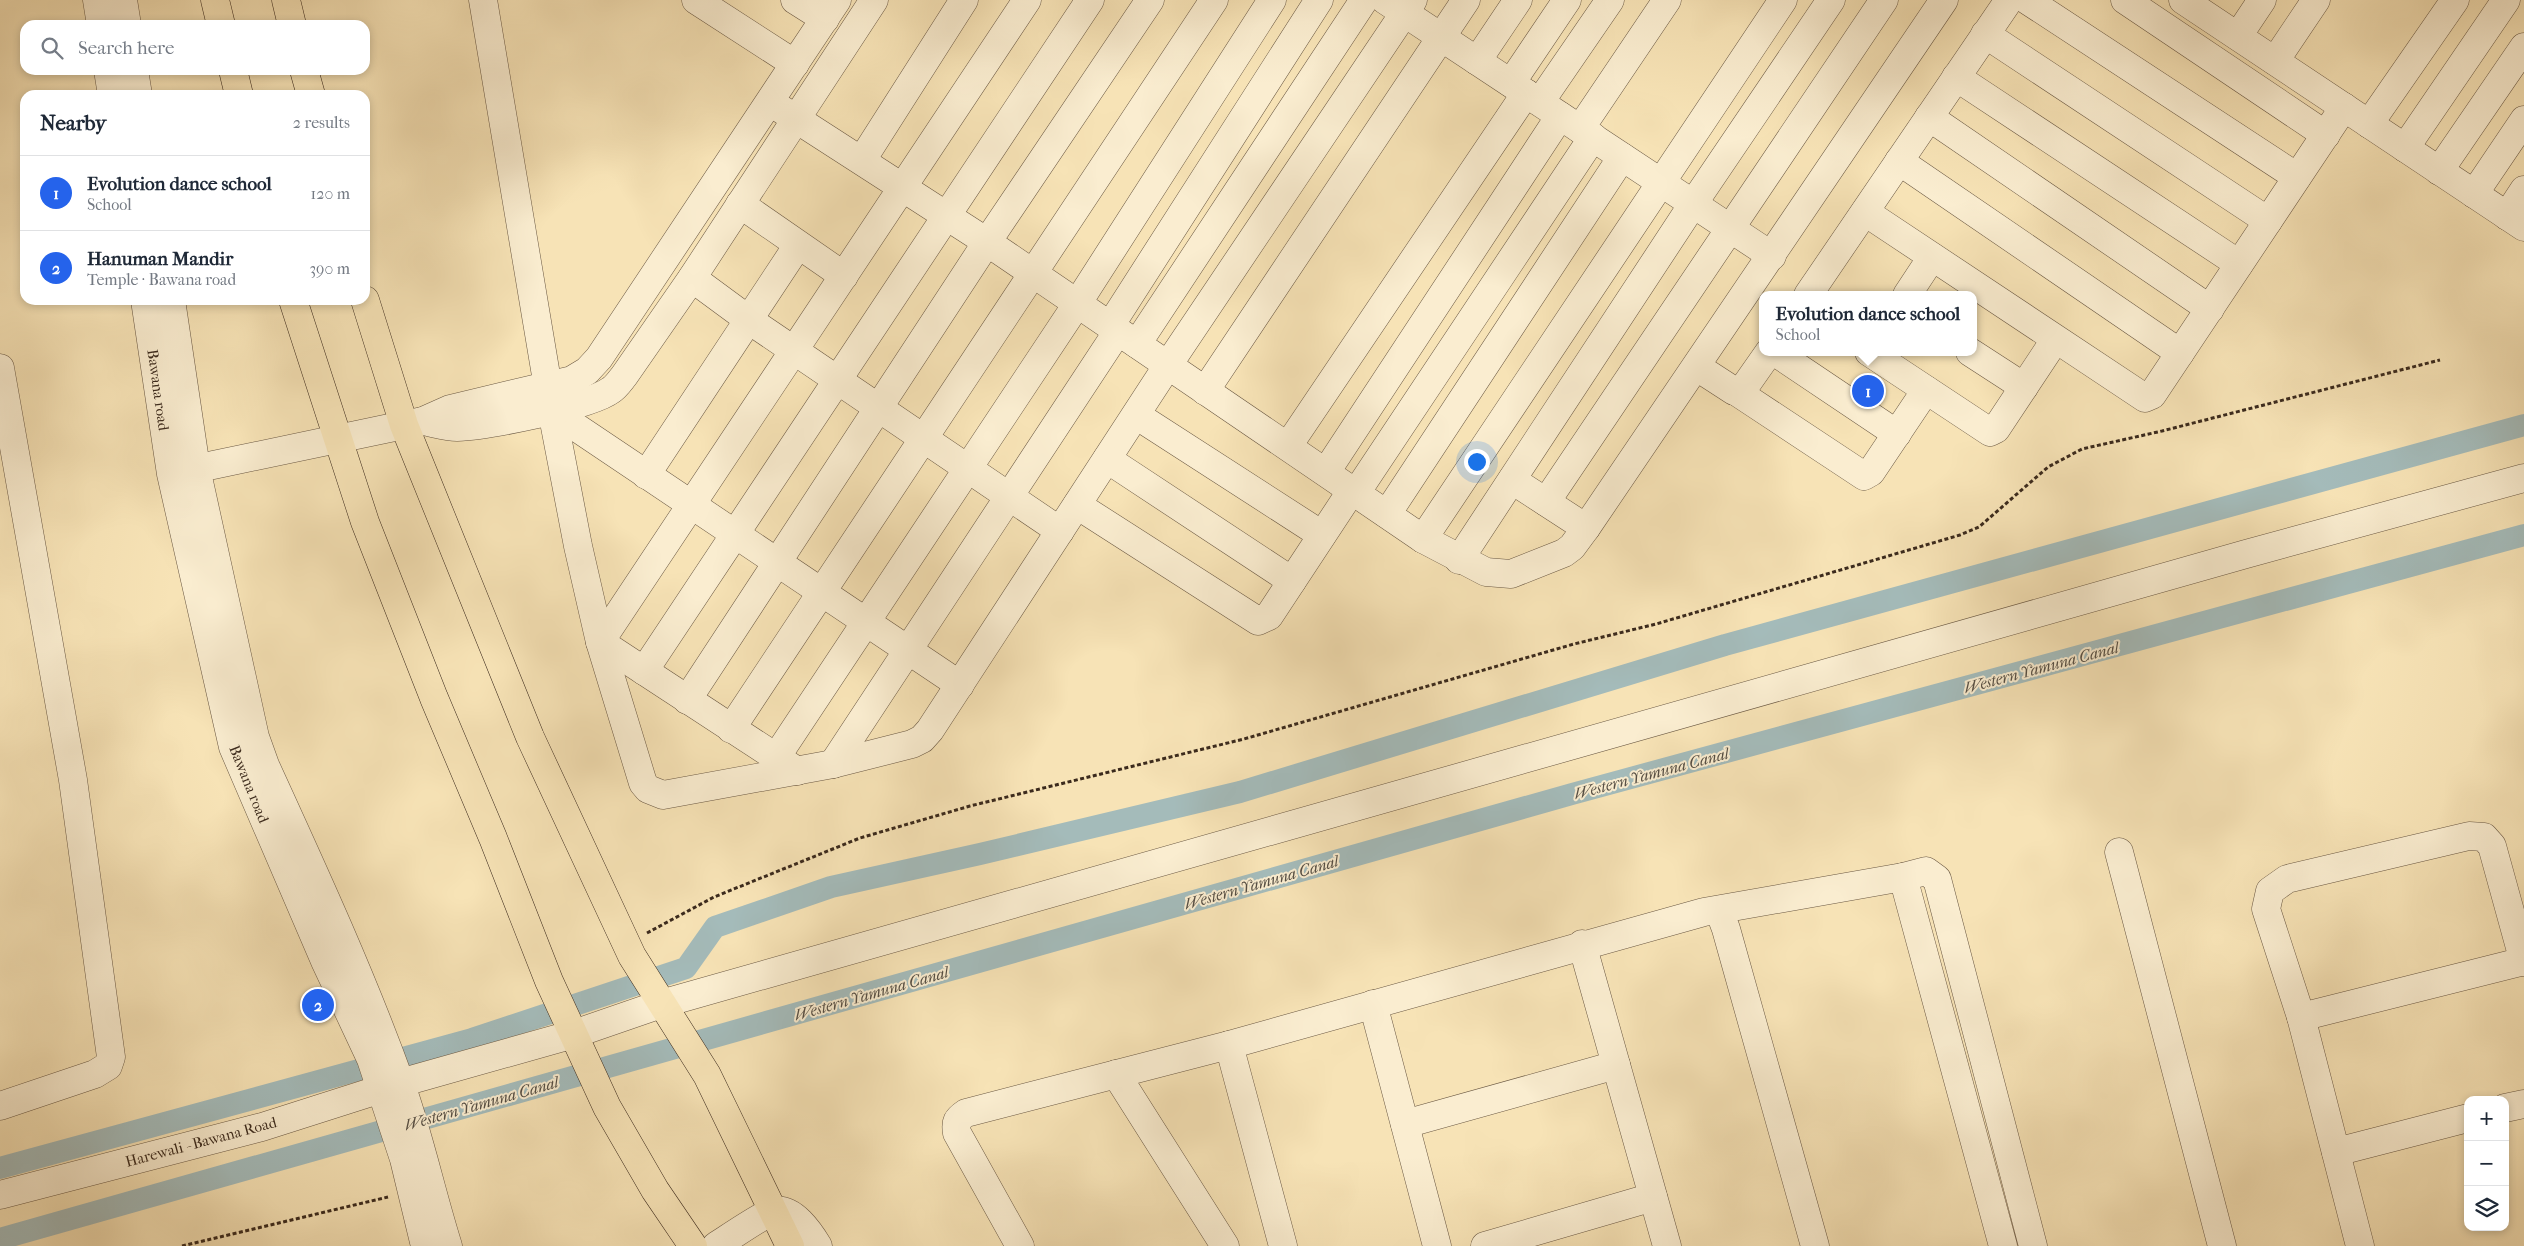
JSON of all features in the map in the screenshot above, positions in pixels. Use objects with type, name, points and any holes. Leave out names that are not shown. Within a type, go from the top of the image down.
[{"type":"main road","points":[[215,0],[220,20]]},
{"type":"main road","points":[[286,0],[291,20]]},
{"type":"main road","points":[[234,75],[238,90]]},
{"type":"main road","points":[[305,75],[310,90]]},
{"type":"main road","points":[[294,305],[365,522],[549,981],[607,1107],[655,1190],[692,1246]]},
{"type":"main road","points":[[367,305],[530,737],[630,950],[660,1003],[707,1075],[790,1246]]},
{"type":"street","points":[[96,0],[99,20]]},
{"type":"street","points":[[123,0],[126,20]]},
{"type":"street","points":[[484,0],[550,399],[578,546],[600,642],[643,783],[648,789],[663,795],[786,765],[833,764],[912,744],[922,739],[960,685],[1136,416],[1401,4],[1442,37],[1772,256]]},
{"type":"street","points":[[696,0],[795,64]]},
{"type":"street","points":[[550,399],[572,380],[587,371],[599,358],[831,10],[795,0]]},
{"type":"street","points":[[184,471],[413,423],[457,427],[550,399],[597,398],[612,390],[624,376],[692,278],[874,0]]},
{"type":"street","points":[[862,160],[964,0]]},
{"type":"street","points":[[600,642],[1027,0]]},
{"type":"street","points":[[644,671],[836,379],[1090,0]]},
{"type":"street","points":[[687,700],[987,242],[1150,0]]},
{"type":"street","points":[[731,729],[1214,0]]},
{"type":"street","points":[[786,765],[866,622],[1077,304],[1272,0]]},
{"type":"street","points":[[1122,334],[1319,0]]},
{"type":"street","points":[[833,764],[1010,496],[1122,334],[1364,0]]},
{"type":"street","points":[[1205,390],[1466,0]]},
{"type":"street","points":[[1477,60],[1518,0]]},
{"type":"street","points":[[1326,472],[1552,110],[1567,0]]},
{"type":"street","points":[[1077,505],[1253,619],[1258,621],[1269,616],[1322,535],[1354,491],[1610,0]]},
{"type":"street","points":[[1288,446],[1552,110],[1667,0]]},
{"type":"street","points":[[1423,538],[1782,0]]},
{"type":"street","points":[[1459,560],[1693,204],[1831,0]]},
{"type":"street","points":[[1546,502],[1732,229],[1884,0]]},
{"type":"street","points":[[770,102],[987,242],[1423,538],[1459,560],[1486,572],[1511,574],[1564,553],[1586,528],[1697,367],[1944,0]]},
{"type":"street","points":[[1811,291],[2009,0]]},
{"type":"street","points":[[2028,0],[2297,178]]},
{"type":"street","points":[[2125,0],[2326,135]]},
{"type":"street","points":[[2238,36],[2262,0]]},
{"type":"street","points":[[2275,61],[2316,0]]},
{"type":"street","points":[[2369,124],[2455,0]]},
{"type":"street","points":[[2405,148],[2506,0]]},
{"type":"street","points":[[2199,4],[2238,36],[2515,221],[2524,190]]},
{"type":"street","points":[[1986,34],[2268,221]]},
{"type":"street","points":[[2439,171],[2524,47]]},
{"type":"street","points":[[109,75],[111,90]]},
{"type":"street","points":[[135,75],[137,90]]},
{"type":"street","points":[[1956,77],[2239,264]]},
{"type":"street","points":[[1865,212],[2145,398],[2152,395],[2344,107]]},
{"type":"street","points":[[1929,117],[2210,309]]},
{"type":"street","points":[[2474,194],[2524,120]]},
{"type":"street","points":[[1387,514],[1622,157]]},
{"type":"street","points":[[1899,161],[2180,353]]},
{"type":"street","points":[[740,204],[844,276]]},
{"type":"street","points":[[646,474],[798,245]]},
{"type":"street","points":[[1910,291],[1932,257]]},
{"type":"street","points":[[692,278],[749,320],[1060,531]]},
{"type":"street","name":"Bawana road","points":[[146,305],[184,471],[255,737],[265,765],[349,951],[412,1157],[448,1246]]},
{"type":"street","name":"Bawana road","points":[[171,305],[184,471]]},
{"type":"street","points":[[1875,356],[1990,432],[1996,429],[2055,340]]},
{"type":"street","points":[[1737,392],[1743,390],[1766,356]]},
{"type":"street","points":[[1781,356],[1897,434]]},
{"type":"street","points":[[1976,356],[2024,388]]},
{"type":"street","points":[[1697,367],[1859,475],[1864,476],[1871,472],[1926,390]]},
{"type":"street","points":[[0,368],[73,780],[111,1057],[108,1066],[95,1074],[0,1106]]},
{"type":"street","points":[[550,399],[646,474],[960,685]]},
{"type":"street","points":[[1136,416],[1322,535]]},
{"type":"street","points":[[1107,459],[1292,580]]},
{"type":"street","name":"Harewali - Bawana Road","points":[[0,1195],[262,1127],[392,1090],[660,1003],[2246,554],[2524,478]]},
{"type":"street","points":[[1512,480],[1586,528]]},
{"type":"street","points":[[600,642],[786,765]]},
{"type":"street","points":[[2301,1017],[2524,962],[2492,846],[2484,836],[2469,836],[2287,879],[2270,891],[2266,909],[2301,1017],[2360,1246]]},
{"type":"street","points":[[2119,852],[2222,1246]]},
{"type":"street","points":[[1020,1246],[956,1132],[956,1124],[959,1118],[966,1114],[1229,1045],[1582,944],[1719,910],[1903,877],[1926,871],[1937,878],[2033,1246]]},
{"type":"street","points":[[1903,877],[2003,1246]]},
{"type":"street","points":[[1719,910],[1726,929],[1815,1246]]},
{"type":"street","points":[[1582,944],[1667,1246]]},
{"type":"street","points":[[1373,1004],[1437,1246]]},
{"type":"street","points":[[1229,1045],[1282,1246]]},
{"type":"street","points":[[1405,1124],[1616,1064]]},
{"type":"street","points":[[1116,1074],[1225,1246]]},
{"type":"street","points":[[2509,1107],[2524,1104]]},
{"type":"street","points":[[2336,1152],[2464,1119]]},
{"type":"street","name":"Bawana road","points":[[412,1157],[412,1191],[425,1246]]},
{"type":"street","points":[[1485,1246],[1653,1197]]},
{"type":"street","points":[[716,1246],[774,1211],[786,1212],[796,1219],[808,1230],[818,1246]]},
{"type":"path","points":[[630,950],[714,897],[860,838],[970,806],[1244,739],[1574,644],[1656,624],[1960,535],[1979,527],[2048,468],[2082,449],[2162,431],[2440,360]]},
{"type":"path","points":[[182,1246],[412,1191]]},
{"type":"waterway","points":[[0,1168],[472,1039],[686,968],[715,927],[831,887],[980,854],[1240,792],[1725,645],[2524,425]]},
{"type":"waterway","name":"Western Yamuna Canal","points":[[0,1239],[1572,794],[2524,535]]},
{"type":"place","name":"Evolution dance school","points":[[1868,391]]},
{"type":"place","name":"Hanuman Mandir","points":[[318,1005]]}]
